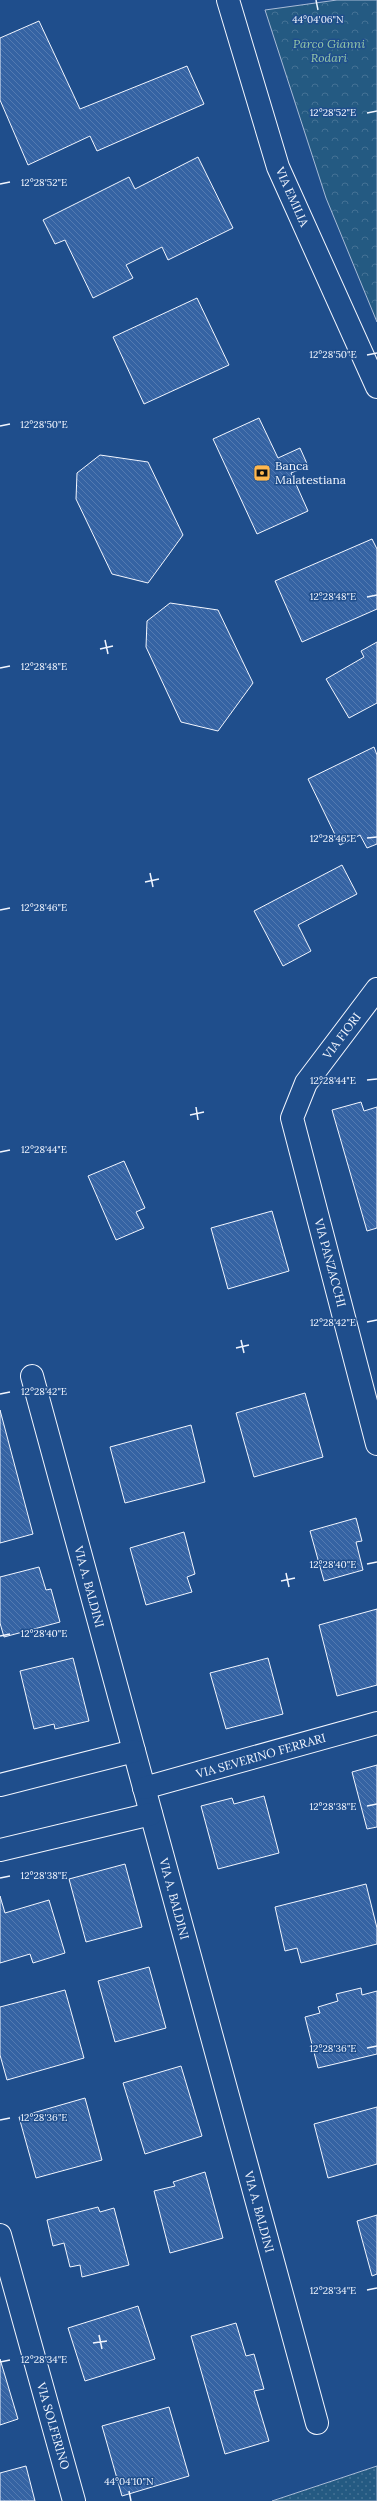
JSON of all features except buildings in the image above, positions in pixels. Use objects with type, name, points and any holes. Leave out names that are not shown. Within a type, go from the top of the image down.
[{"type":"street","name":"VIA EMILIA","points":[[228,0],[278,167],[377,387]]},
{"type":"street","name":"VIA FIORI","points":[[306,1083],[377,989]]},
{"type":"street","name":"VIA PANZACCHI","points":[[306,1083],[292,1118],[377,1444]]},
{"type":"street","name":"VIA A. BALDINI","points":[[32,1376],[317,2423]]},
{"type":"street","name":"VIA SEVERINO FERRARI","points":[[144,1788],[377,1724]]},
{"type":"street","points":[[0,1785],[134,1751]]},
{"type":"street","points":[[0,1850],[151,1814]]},
{"type":"street","name":"VIA SOLFERINO","points":[[0,2235],[74,2501]]},
{"type":"green space","name":"Parco Gianni Rodari","points":[[337,0],[377,0],[377,322],[326,198],[265,10]]},
{"type":"green space","points":[[377,2466],[377,2501],[272,2501]]},
{"type":"place","name":"Banca Malatestiana","points":[[262,473]]}]
